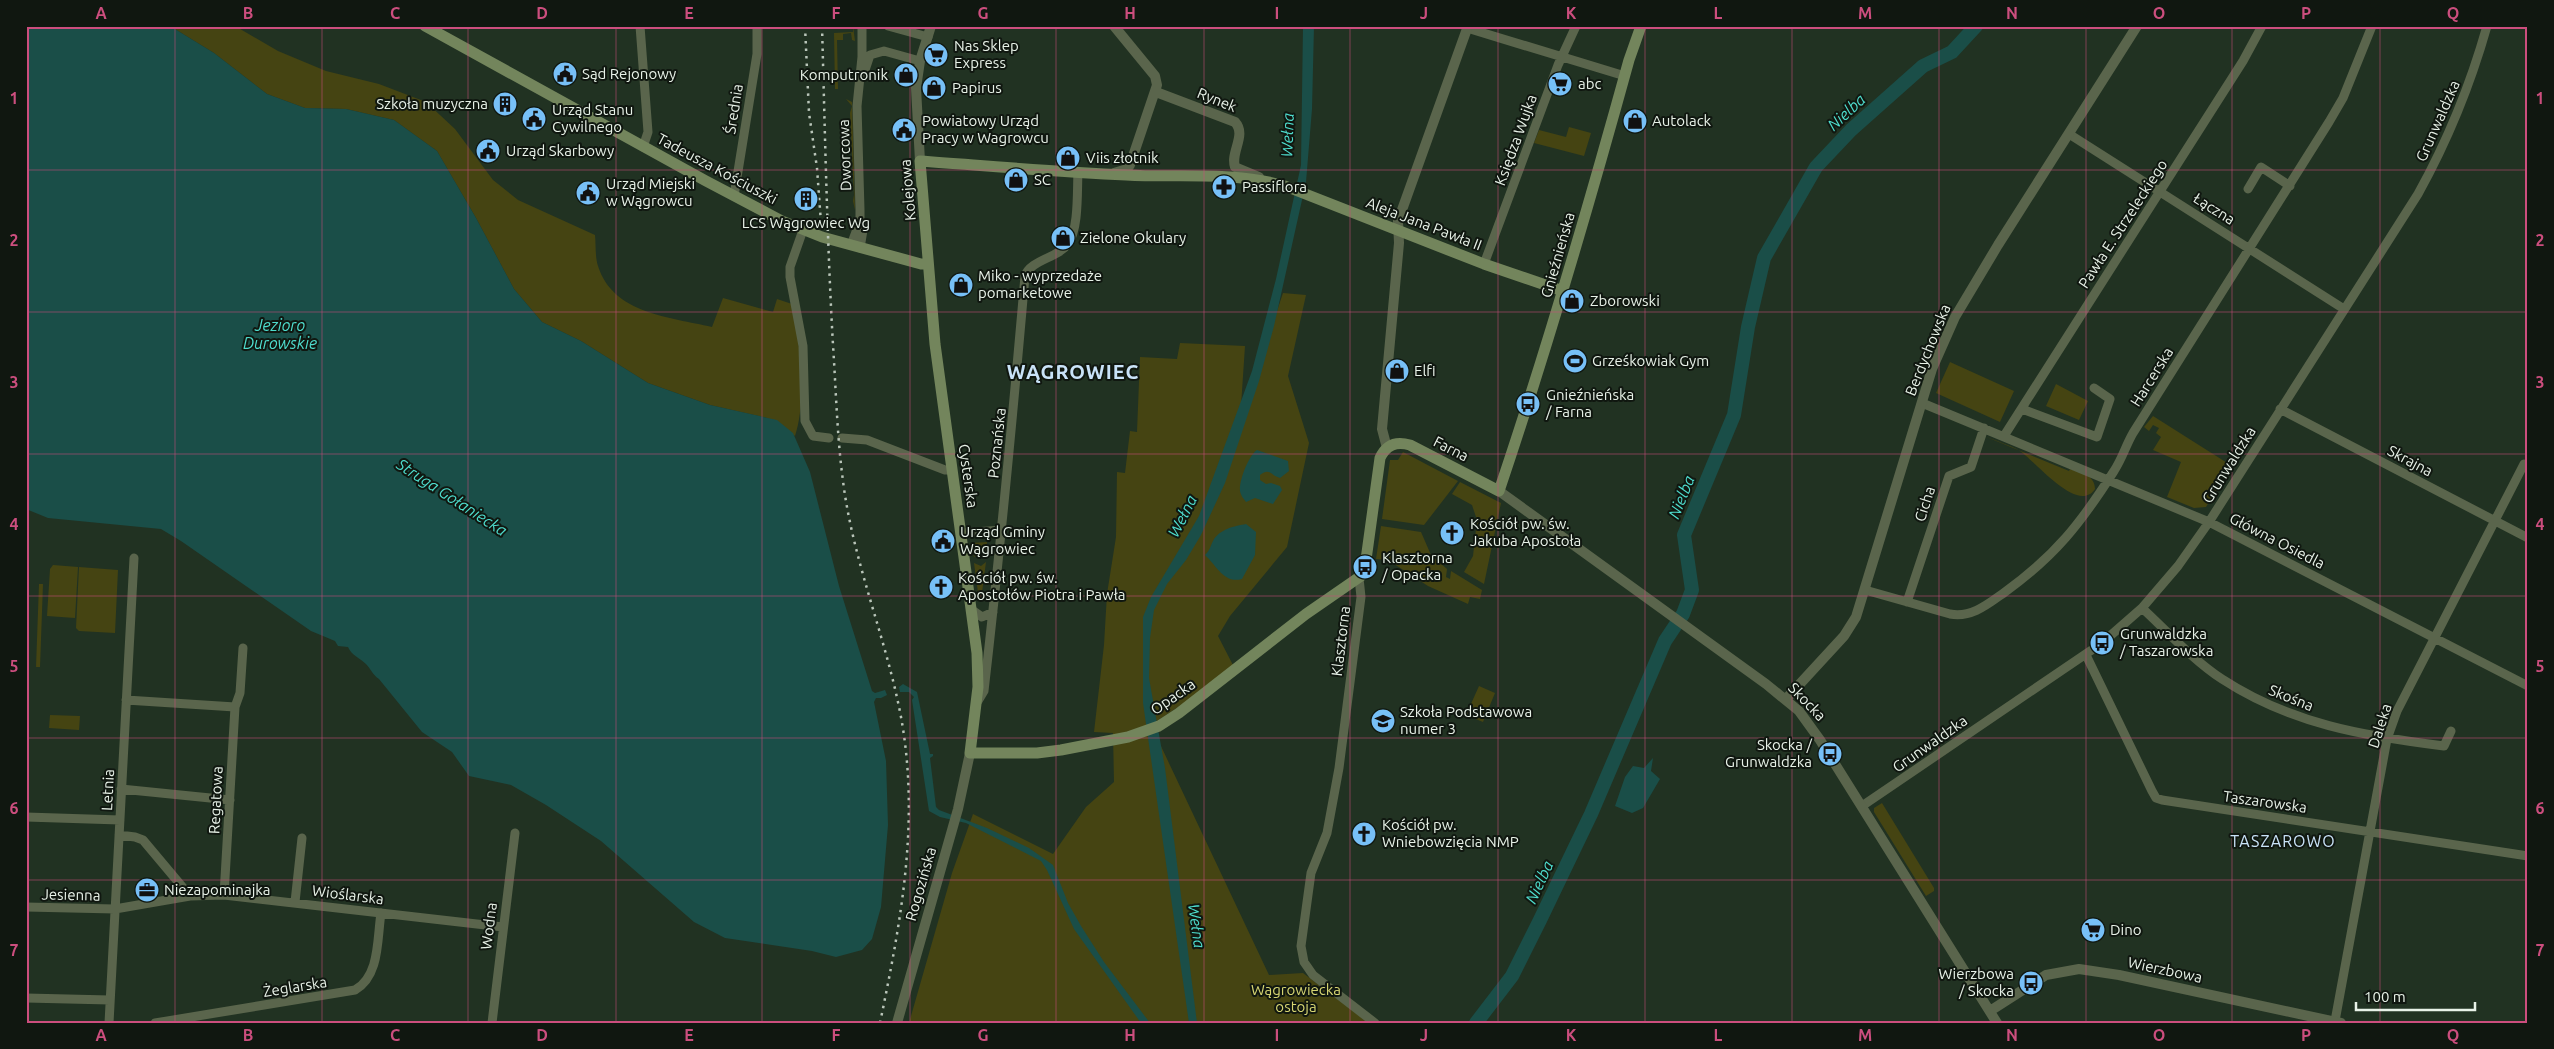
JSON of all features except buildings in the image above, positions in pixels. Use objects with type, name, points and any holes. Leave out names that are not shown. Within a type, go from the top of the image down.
[{"type":"main road","name":"Tadeusza Kościuszki","points":[[425,26],[734,196],[803,230],[921,264],[928,264]]},
{"type":"main road","name":"Gnieźnieńska","points":[[1499,491],[1563,291],[1625,76],[1642,26]]},
{"type":"main road","points":[[920,161],[1111,174],[1230,176],[1280,185]]},
{"type":"main road","name":"Kolejowa","points":[[920,161],[928,264]]},
{"type":"main road","name":"Aleja Jana Pawła II","points":[[1280,185],[1484,264],[1563,291]]},
{"type":"main road","name":"Cysterska","points":[[928,264],[935,344],[972,610],[978,670],[970,753]]},
{"type":"main road","name":"Farna","points":[[1387,448],[1397,443],[1410,445],[1499,491]]},
{"type":"main road","name":"Klasztorna","points":[[1359,578],[1366,567],[1380,458],[1387,448]]},
{"type":"main road","name":"Opacka","points":[[970,753],[1043,752],[1128,737],[1166,722],[1306,614],[1359,578]]},
{"type":"street","points":[[640,26],[648,132],[644,147]]},
{"type":"street","name":"Średnia","points":[[734,196],[757,54],[757,26]]},
{"type":"street","name":"Dworcowa","points":[[856,246],[864,230],[860,221],[859,87],[862,26]]},
{"type":"street","points":[[888,26],[928,37]]},
{"type":"street","name":"Kolejowa","points":[[920,161],[916,96],[920,61],[931,26]]},
{"type":"street","points":[[1111,174],[1127,169],[1130,165],[1156,92],[1155,76],[1114,26]]},
{"type":"street","name":"Księdza Wujka","points":[[1484,264],[1561,57],[1576,26]]},
{"type":"street","name":"Berdychowska","points":[[1786,699],[1851,627],[1866,590],[1922,403],[1943,344],[1970,290],[2137,26]]},
{"type":"street","name":"Pawła E. Strzeleckiego","points":[[2004,436],[2243,61],[2262,26]]},
{"type":"street","name":"Harcerska","points":[[1866,590],[1958,616],[1981,609],[2031,574],[2055,552],[2084,516],[2115,470],[2133,433],[2290,186],[2343,98],[2372,26]]},
{"type":"street","name":"Grunwaldzka","points":[[1862,806],[2086,655],[2142,608],[2178,566],[2209,522],[2418,194],[2440,154],[2462,106],[2487,26]]},
{"type":"street","points":[[1387,448],[1382,429],[1399,230],[1398,221],[1468,27],[1625,76]]},
{"type":"street","name":"Dworcowa","points":[[859,87],[869,57],[873,53],[884,51],[920,61]]},
{"type":"street","name":"Rynek","points":[[1156,92],[1236,122],[1240,131],[1234,160],[1235,167],[1280,185]]},
{"type":"street","name":"Łączna","points":[[2068,134],[2344,309]]},
{"type":"street","points":[[2248,189],[2261,167],[2290,186]]},
{"type":"street","name":"Poznańska","points":[[976,706],[984,690],[993,612],[1025,276],[1029,269],[1059,253],[1071,240],[1075,224],[1078,172]]},
{"type":"street","points":[[803,230],[790,267],[790,277],[800,318],[803,346],[805,421],[813,436],[829,438]]},
{"type":"street","points":[[2022,409],[2097,437],[2110,398],[2094,388]]},
{"type":"street","name":"Główna Osiedla","points":[[1922,403],[2209,522],[2528,686]]},
{"type":"street","name":"Skrajna","points":[[2280,409],[2528,538]]},
{"type":"street","name":"Cicha","points":[[1907,602],[1949,476],[1971,467],[1984,428]]},
{"type":"street","points":[[842,438],[867,440],[945,470],[952,470]]},
{"type":"street","name":"Daleka","points":[[2338,1022],[2387,739],[2397,711],[2524,464]]},
{"type":"street","name":"Skocka","points":[[1499,491],[1786,699],[1813,730],[1997,1023]]},
{"type":"street","points":[[961,533],[1002,530]]},
{"type":"street","name":"Letnia","points":[[109,1023],[134,558]]},
{"type":"street","name":"Klasztorna","points":[[1359,578],[1362,597],[1339,768],[1327,833],[1311,873],[1301,946],[1304,962],[1313,975],[1375,1023]]},
{"type":"street","name":"Skośna","points":[[2142,608],[2221,679],[2292,716],[2318,724],[2387,739],[2444,746],[2451,731]]},
{"type":"street","points":[[972,610],[982,617],[993,612]]},
{"type":"street","name":"Regatowa","points":[[224,895],[235,707],[240,692],[243,648]]},
{"type":"street","name":"Taszarowska","points":[[2086,655],[2156,798],[2528,856]]},
{"type":"street","points":[[126,700],[235,707]]},
{"type":"street","name":"Rogozińska","points":[[897,1023],[958,809],[970,753]]},
{"type":"street","points":[[121,789],[230,800]]},
{"type":"street","points":[[26,817],[120,820]]},
{"type":"street","name":"Wodna","points":[[492,1023],[515,832]]},
{"type":"street","points":[[119,836],[135,837],[144,840],[190,896]]},
{"type":"street","points":[[295,902],[302,838]]},
{"type":"street","name":"Wioślarska","points":[[115,909],[190,896],[224,895],[503,927]]},
{"type":"street","name":"Jesienna","points":[[26,907],[115,909]]},
{"type":"street","name":"Żeglarska","points":[[155,1023],[355,990],[367,981],[372,970],[381,913]]},
{"type":"street","name":"Wierzbowa","points":[[1990,1011],[2046,975],[2079,970],[2119,975],[2338,1022]]},
{"type":"street","points":[[26,998],[110,1000]]},
{"type":"green space","points":[[170,26],[235,26],[278,51],[326,71],[379,84],[426,102],[455,129],[493,180],[518,200],[595,235],[597,262],[605,282],[616,294],[630,304],[645,311],[712,327],[723,298],[773,312],[777,299],[792,304],[798,336],[801,371],[801,406],[795,436],[767,418],[710,405],[648,383],[581,341],[542,322],[514,289],[437,151],[394,120],[346,109],[305,108],[267,94],[214,53]]},
{"type":"green space","points":[[853,26],[855,41],[852,40],[851,33],[843,34],[843,40],[837,40],[838,89],[835,89],[834,33],[853,32]]},
{"type":"green space","points":[[846,99],[852,102],[855,210],[853,201],[850,113],[852,106]]},
{"type":"green space","points":[[1569,127],[1591,133],[1584,156],[1534,143],[1539,130],[1566,137]]},
{"type":"green space","name":"Wągrowiecka ostoja","points":[[1283,293],[1306,295],[1288,376],[1309,443],[1287,547],[1230,616],[1218,636],[1235,669],[1151,725],[1269,975],[1303,973],[1369,1023],[909,1023],[952,873],[973,814],[1053,854],[1086,807],[1114,782],[1113,733],[1094,732],[1104,645],[1107,594],[1116,537],[1117,472],[1125,473],[1130,431],[1137,432],[1140,357],[1177,359],[1180,343],[1245,346],[1240,421]]},
{"type":"green space","points":[[1950,362],[2014,391],[2000,422],[1936,393]]},
{"type":"green space","points":[[2056,384],[2088,401],[2079,420],[2046,406]]},
{"type":"green space","points":[[2153,416],[2232,466],[2206,507],[2194,508],[2167,497],[2181,462],[2153,450],[2161,437],[2156,433],[2159,428],[2153,425],[2149,431],[2144,427]]},
{"type":"green space","points":[[2019,450],[2069,471],[2070,469],[2087,475],[2093,481],[2095,489],[2088,495],[2078,495],[2068,491],[2057,484]]},
{"type":"green space","points":[[1403,452],[1458,481],[1424,525],[1382,519],[1390,460],[1398,460]]},
{"type":"green space","points":[[1460,482],[1501,503],[1484,584],[1464,572],[1473,556],[1477,520],[1472,505],[1452,494]]},
{"type":"green space","points":[[1381,526],[1421,532],[1431,555],[1447,569],[1446,577],[1450,579],[1451,571],[1482,590],[1480,599],[1470,597],[1468,604],[1428,586],[1388,560],[1376,559]]},
{"type":"green space","points":[[987,542],[986,556],[980,553],[974,557],[972,543]]},
{"type":"green space","points":[[986,562],[981,600],[979,600],[974,563],[981,566]]},
{"type":"green space","points":[[53,565],[78,567],[75,618],[47,616],[50,569]]},
{"type":"green space","points":[[79,567],[118,570],[115,633],[79,631],[76,628]]},
{"type":"green space","points":[[39,584],[43,584],[40,667],[36,667]]},
{"type":"green space","points":[[1479,686],[1495,693],[1483,722],[1466,715]]},
{"type":"green space","points":[[50,715],[80,716],[79,730],[49,728]]},
{"type":"green space","points":[[1882,803],[1934,888],[1934,891],[1926,896],[1874,812],[1874,808]]},
{"type":"water","name":"Jezioro Durowskie","points":[[26,26],[170,26],[214,53],[267,94],[305,108],[346,109],[394,120],[437,151],[514,289],[542,322],[581,341],[648,383],[710,405],[777,420],[793,433],[810,472],[839,586],[872,691],[875,693],[885,690],[887,695],[876,698],[874,702],[886,761],[888,825],[881,907],[872,939],[862,950],[836,957],[812,951],[725,938],[694,922],[601,841],[546,805],[511,785],[469,776],[452,752],[422,732],[368,666],[348,647],[338,646],[335,641],[311,631],[181,541],[161,529],[48,518],[26,509]]},
{"type":"water","points":[[1303,26],[1314,26],[1312,109],[1306,182],[1274,326],[1259,381],[1225,483],[1201,535],[1186,560],[1167,584],[1154,610],[1150,638],[1149,678],[1165,768],[1197,1023],[1189,1023],[1143,703],[1143,617],[1151,597],[1199,516],[1252,371],[1276,279],[1301,165]]},
{"type":"water","points":[[1257,450],[1288,461],[1289,471],[1280,478],[1268,472],[1260,475],[1260,480],[1266,484],[1271,483],[1280,486],[1282,490],[1273,504],[1255,498],[1246,502],[1240,493],[1245,468]]},
{"type":"water","points":[[1246,524],[1256,532],[1255,555],[1242,579],[1230,579],[1221,573],[1205,555],[1219,534],[1228,529]]},
{"type":"water","points":[[903,684],[917,692],[930,754],[933,754],[930,758],[936,807],[939,810],[987,828],[1029,848],[1053,865],[1068,903],[1081,926],[1104,962],[1150,1023],[1141,1023],[1074,929],[1041,861],[966,823],[940,817],[929,811],[912,700],[914,697],[909,692],[900,692],[899,687]]},
{"type":"water","points":[[1653,758],[1651,771],[1660,779],[1643,808],[1632,813],[1615,806],[1625,777],[1633,766],[1644,768]]},
{"type":"waterway","name":"Nielba","points":[[1476,1023],[1512,976],[1591,814],[1665,641],[1683,614],[1692,590],[1684,535],[1734,415],[1748,327],[1764,258],[1816,167],[1851,130],[1923,66],[1952,52],[1976,26]]},
{"type":"railway","points":[[805,26],[809,113],[817,168],[821,223]]},
{"type":"railway","points":[[822,26],[829,265],[841,464],[854,541],[895,687],[901,717],[909,794],[906,871],[895,947],[880,1023]]},
{"type":"place","name":"Nas Sklep Express","points":[[936,55]]},
{"type":"place","name":"Sąd Rejonowy","points":[[565,74]]},
{"type":"place","name":"Komputronik","points":[[906,75]]},
{"type":"place","name":"abc","points":[[1560,84]]},
{"type":"place","name":"Papirus","points":[[934,88]]},
{"type":"place","name":"Szkoła muzyczna","points":[[505,104]]},
{"type":"place","name":"Urząd Stanu Cywilnego","points":[[534,119]]},
{"type":"place","name":"Autolack","points":[[1635,121]]},
{"type":"place","name":"Powiatowy Urząd Pracy w Wagrowcu","points":[[904,130]]},
{"type":"place","name":"Urząd Skarbowy","points":[[488,151]]},
{"type":"place","name":"Viis złotnik","points":[[1068,158]]},
{"type":"place","name":"SC","points":[[1016,180]]},
{"type":"place","name":"Passiflora","points":[[1224,187]]},
{"type":"place","name":"Urząd Miejski w Wągrowcu","points":[[588,193]]},
{"type":"place","name":"LCS Wągrowiec Wg","points":[[806,199]]},
{"type":"place","name":"Zielone Okulary","points":[[1063,238]]},
{"type":"place","name":"Miko - wyprzedaże pomarketowe","points":[[961,285]]},
{"type":"place","name":"Zborowski","points":[[1572,301]]},
{"type":"place","name":"Grześkowiak Gym","points":[[1575,361]]},
{"type":"place","name":"Elfi","points":[[1397,371]]},
{"type":"place","name":"Gnieźnieńska / Farna","points":[[1528,404]]},
{"type":"place","name":"Kościół pw. św. Jakuba Apostoła","points":[[1452,533]]},
{"type":"place","name":"Urząd Gminy Wągrowiec","points":[[943,541]]},
{"type":"place","name":"Klasztorna / Opacka","points":[[1365,567]]},
{"type":"place","name":"Kościół pw. św. Apostołów Piotra i Pawła","points":[[941,587]]},
{"type":"place","name":"Grunwaldzka / Taszarowska","points":[[2102,643]]},
{"type":"place","name":"Szkoła Podstawowa numer 3","points":[[1383,721]]},
{"type":"place","name":"Skocka / Grunwaldzka","points":[[1830,754]]},
{"type":"place","name":"Kościół pw. Wniebowzięcia NMP","points":[[1364,834]]},
{"type":"place","name":"Niezapominajka","points":[[147,890]]},
{"type":"place","name":"Dino","points":[[2093,930]]},
{"type":"place","name":"Wierzbowa / Skocka","points":[[2031,983]]},
{"type":"district","name":"WĄGROWIEC","points":[[1073,372]]},
{"type":"district","name":"TASZAROWO","points":[[2283,841]]},
{"type":"water label","name":"Wełna","points":[[1287,135]]},
{"type":"water label","name":"Struga Gołaniecka","points":[[452,497]]},
{"type":"water label","name":"Wełna","points":[[1182,516]]},
{"type":"water label","name":"Wełna","points":[[1197,926]]}]
